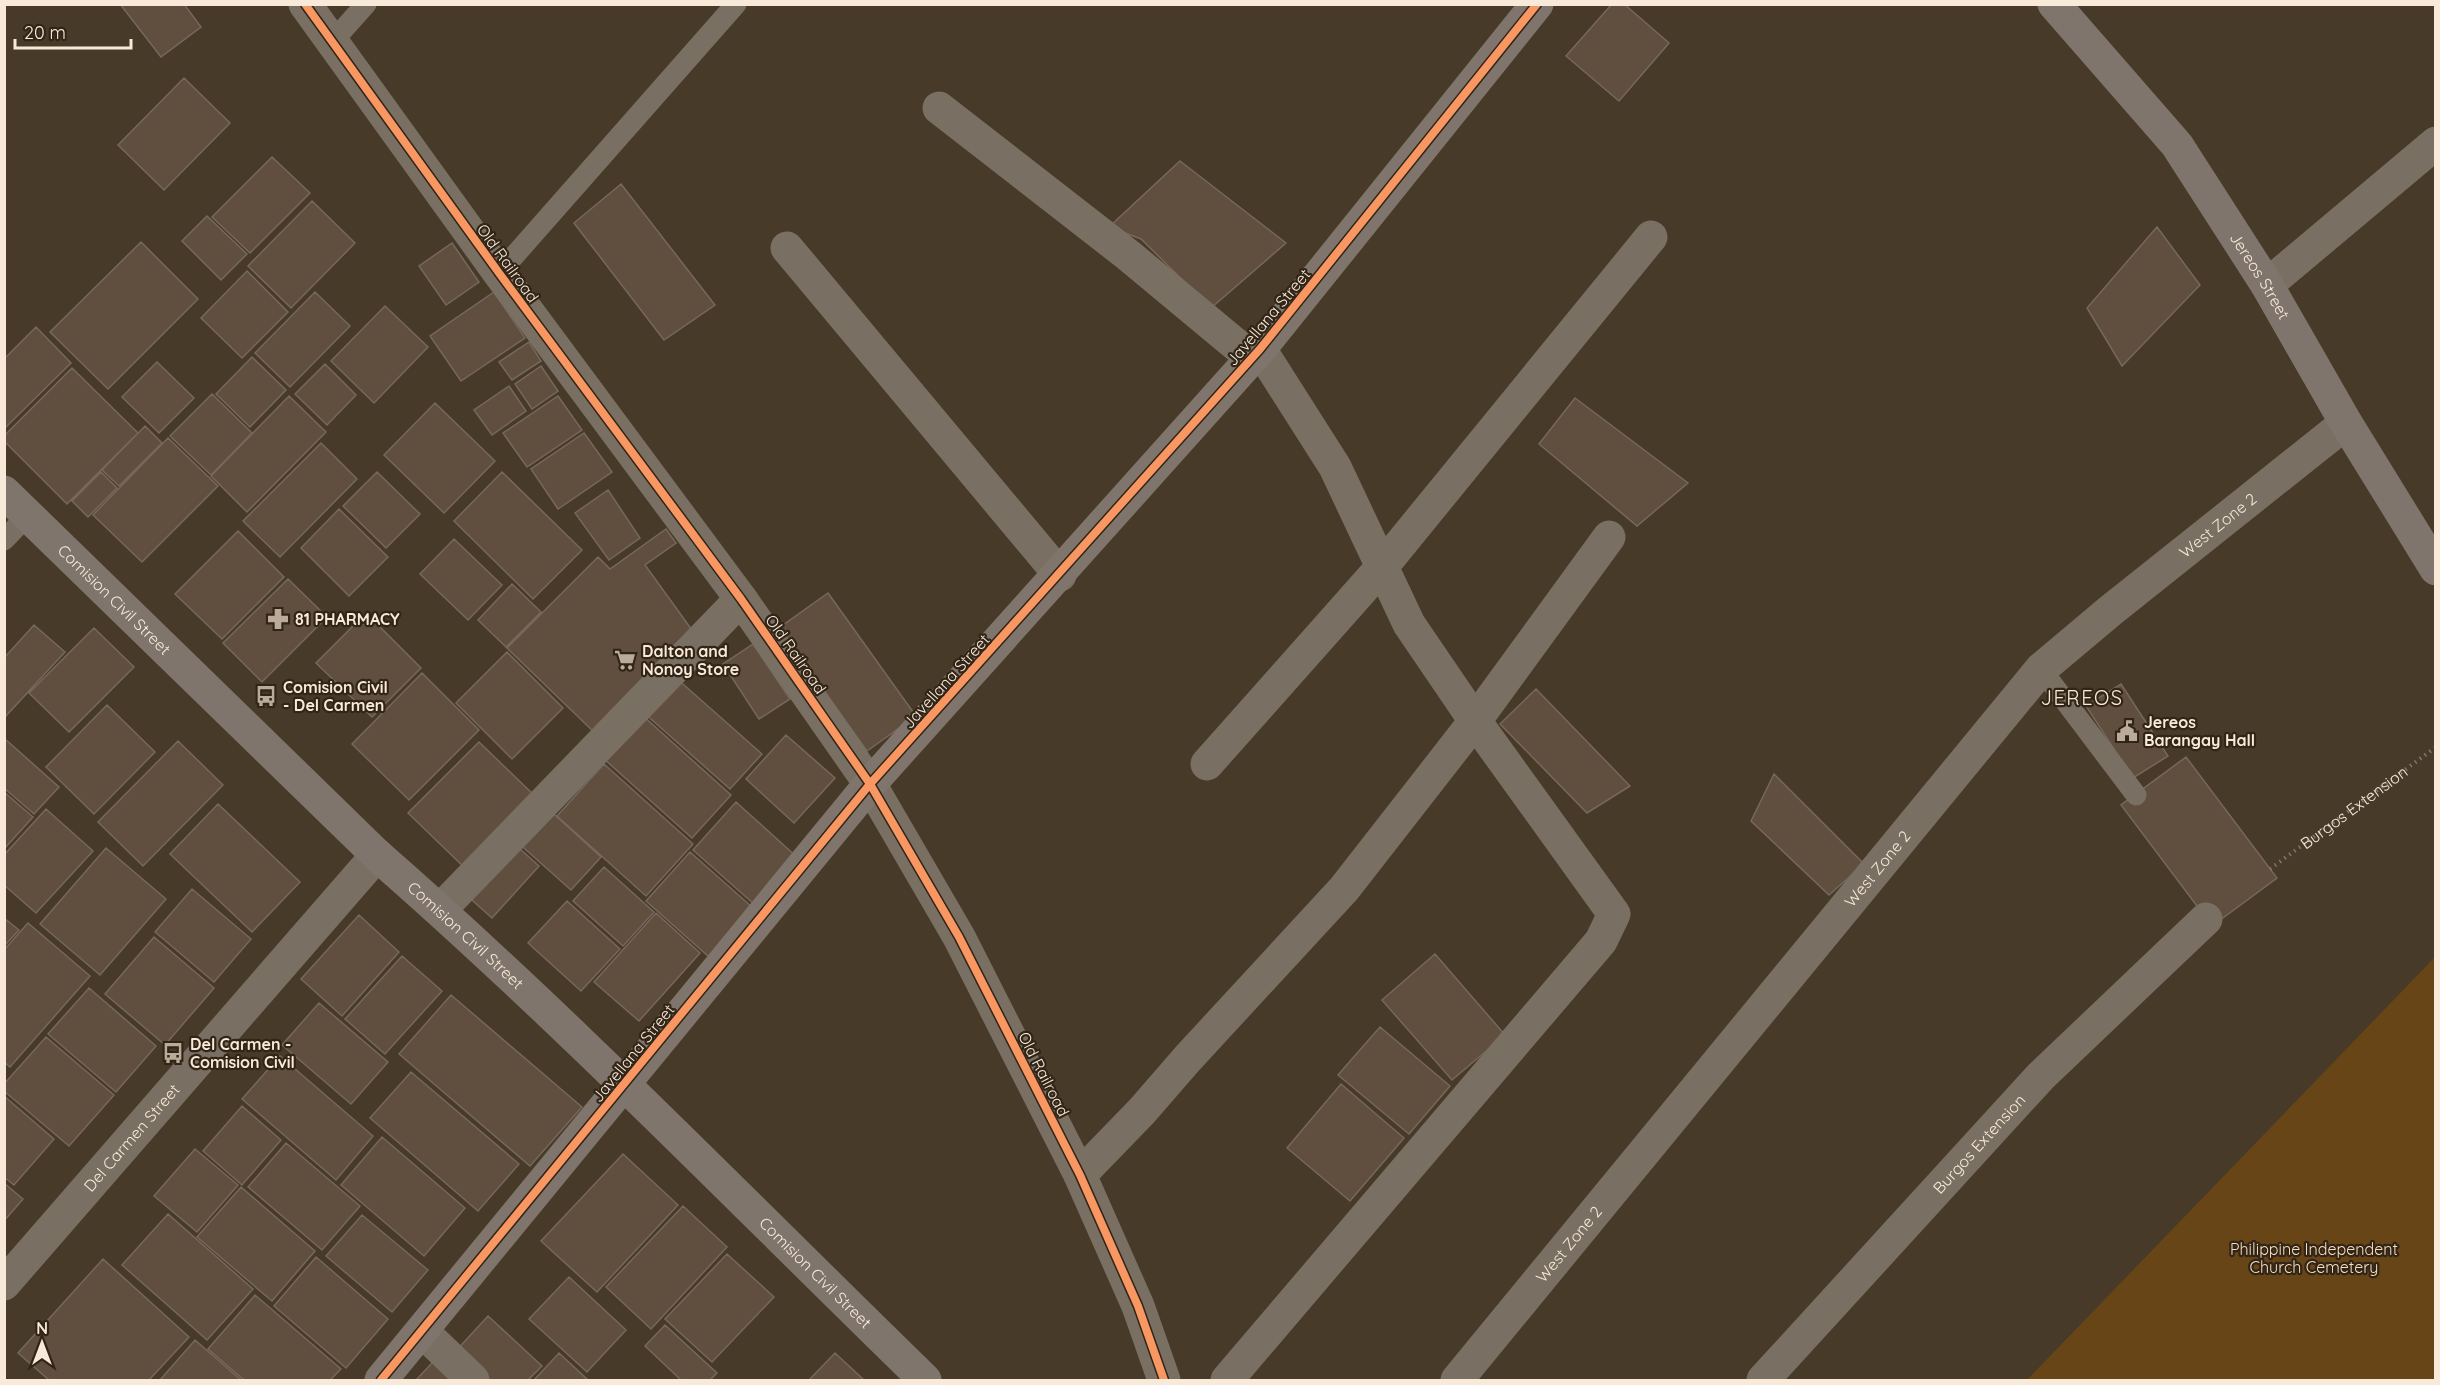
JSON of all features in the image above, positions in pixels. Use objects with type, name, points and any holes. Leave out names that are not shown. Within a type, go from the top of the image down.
[{"type":"street","name":"Old Railroad","points":[[304,4],[499,273],[741,599],[870,784],[959,937],[1080,1175],[1138,1306],[1164,1380]]},
{"type":"street","name":"Javellana Street","points":[[381,1380],[423,1332],[870,784],[1256,354],[1537,4]]},
{"type":"street","name":"Jereos Street","points":[[2054,4],[2177,145],[2266,285],[2346,423],[2436,569]]},
{"type":"street","points":[[939,108],[1256,354],[1335,467],[1409,624],[1475,721],[1614,914],[1600,941],[1227,1380]]},
{"type":"street","points":[[2266,285],[2436,143]]},
{"type":"street","points":[[1207,764],[1381,568],[1651,237]]},
{"type":"street","points":[[787,248],[1060,574]]},
{"type":"street","name":"West Zone 2","points":[[1460,1376],[2041,669],[2110,611],[2346,423]]},
{"type":"street","name":"Comision Civil Street","points":[[4,492],[377,855],[440,910],[624,1086],[925,1380]]},
{"type":"street","points":[[1080,1175],[1142,1111],[1344,889],[1475,721],[1609,537]]},
{"type":"street","points":[[440,910],[741,599]]},
{"type":"street","name":"Del Carmen Street","points":[[4,1284],[377,855]]},
{"type":"street","name":"Burgos Extension","points":[[1763,1380],[2041,1076],[2206,919]]},
{"type":"street","points":[[423,1332],[473,1380]]},
{"type":"lane","points":[[332,42],[366,4]]},
{"type":"lane","points":[[499,273],[736,4]]},
{"type":"lane","points":[[4,540],[28,514]]},
{"type":"lane","points":[[2041,669],[2136,795]]},
{"type":"green space","name":"Philippine Independent Church Cemetery","points":[[2435,957],[2435,1380],[2027,1380]]},
{"type":"building","points":[[120,4],[184,4],[201,27],[161,57]]},
{"type":"building","points":[[1612,4],[1624,4],[1669,43],[1619,101],[1566,56]]},
{"type":"building","points":[[184,78],[230,123],[164,190],[118,145]]},
{"type":"building","points":[[272,157],[310,193],[250,253],[212,217]]},
{"type":"building","points":[[1180,161],[1286,243],[1211,308],[1141,239],[1109,227]]},
{"type":"building","points":[[621,184],[715,305],[664,340],[574,223]]},
{"type":"building","points":[[312,201],[355,243],[291,308],[248,266]]},
{"type":"building","points":[[207,216],[247,254],[221,280],[182,241]]},
{"type":"building","points":[[2157,227],[2200,285],[2122,366],[2087,308]]},
{"type":"building","points":[[141,242],[198,299],[108,389],[50,332]]},
{"type":"building","points":[[452,243],[479,282],[446,305],[419,266]]},
{"type":"building","points":[[247,271],[288,312],[242,358],[201,318]]},
{"type":"building","points":[[315,292],[350,326],[290,387],[255,353]]},
{"type":"building","points":[[494,292],[525,338],[461,381],[430,336]]},
{"type":"building","points":[[385,306],[428,347],[374,403],[331,361]]},
{"type":"building","points":[[36,327],[71,363],[4,429],[4,359]]},
{"type":"building","points":[[529,342],[541,361],[512,380],[499,362]]},
{"type":"building","points":[[252,357],[286,390],[250,427],[216,394]]},
{"type":"building","points":[[157,362],[194,398],[159,433],[122,397]]},
{"type":"building","points":[[325,364],[356,395],[327,425],[295,394]]},
{"type":"building","points":[[541,366],[558,391],[532,409],[515,384]]},
{"type":"building","points":[[72,368],[138,433],[67,504],[4,441],[4,436]]},
{"type":"building","points":[[509,386],[526,411],[492,435],[474,410]]},
{"type":"building","points":[[212,394],[252,433],[211,475],[170,436]]},
{"type":"building","points":[[289,396],[326,432],[247,512],[211,476]]},
{"type":"building","points":[[558,396],[582,430],[527,467],[503,433]]},
{"type":"building","points":[[1575,398],[1688,483],[1637,526],[1539,444]]},
{"type":"building","points":[[435,403],[495,461],[444,513],[384,455]]},
{"type":"building","points":[[145,426],[162,443],[119,486],[102,470]]},
{"type":"building","points":[[584,433],[612,472],[558,509],[531,469]]},
{"type":"building","points":[[168,438],[218,486],[142,562],[93,515]]},
{"type":"building","points":[[321,443],[357,479],[280,557],[243,521]]},
{"type":"building","points":[[101,472],[117,488],[88,517],[72,501]]},
{"type":"building","points":[[377,472],[420,514],[386,548],[343,506]]},
{"type":"building","points":[[502,472],[582,550],[533,599],[454,521]]},
{"type":"building","points":[[608,490],[640,538],[609,560],[575,513]]},
{"type":"building","points":[[339,509],[388,557],[349,596],[301,548]]},
{"type":"building","points":[[666,529],[676,543],[645,565],[697,637],[598,736],[507,648],[598,557],[610,569]]},
{"type":"building","points":[[238,531],[284,577],[222,639],[175,594]]},
{"type":"building","points":[[454,539],[502,585],[468,620],[420,574]]},
{"type":"building","points":[[288,579],[327,617],[262,682],[223,643]]},
{"type":"building","points":[[512,584],[541,612],[506,647],[478,620]]},
{"type":"building","points":[[828,593],[916,716],[867,751],[779,628]]},
{"type":"building","points":[[366,613],[421,668],[372,717],[316,663]]},
{"type":"building","points":[[34,625],[65,652],[4,718],[4,658]]},
{"type":"building","points":[[94,628],[134,667],[69,732],[29,693]]},
{"type":"building","points":[[753,644],[790,699],[759,719],[723,664]]},
{"type":"building","points":[[507,652],[563,708],[512,759],[456,703]]},
{"type":"building","points":[[422,673],[479,730],[409,800],[352,744]]},
{"type":"building","points":[[675,677],[762,754],[730,789],[643,712]]},
{"type":"building","name":"Jereos Barangay Hall","points":[[2121,684],[2168,756],[2133,778],[2086,706]]},
{"type":"building","points":[[1536,689],[1630,786],[1587,813],[1500,724]]},
{"type":"building","points":[[107,705],[155,752],[94,814],[46,767]]},
{"type":"building","points":[[642,715],[731,795],[692,838],[603,758]]},
{"type":"building","points":[[786,735],[835,778],[794,823],[746,779]]},
{"type":"building","points":[[5,739],[59,787],[34,814],[4,788]]},
{"type":"building","points":[[178,741],[223,785],[143,866],[98,822]]},
{"type":"building","points":[[479,742],[539,800],[468,871],[408,813]]},
{"type":"building","points":[[2186,757],[2277,878],[2212,926],[2121,805]]},
{"type":"building","points":[[604,764],[693,844],[646,896],[557,816]]},
{"type":"building","points":[[1774,774],[1864,864],[1829,895],[1751,821]]},
{"type":"building","points":[[4,792],[33,817],[4,849]]},
{"type":"building","points":[[736,802],[798,858],[755,905],[693,850]]},
{"type":"building","points":[[218,804],[300,882],[252,932],[170,854]]},
{"type":"building","points":[[545,806],[601,857],[571,890],[515,840]]},
{"type":"building","points":[[46,809],[93,851],[36,913],[4,885],[4,855]]},
{"type":"building","points":[[511,841],[539,866],[492,918],[464,893]]},
{"type":"building","points":[[106,848],[166,899],[100,975],[40,924]]},
{"type":"building","points":[[690,852],[753,908],[709,957],[646,901]]},
{"type":"building","points":[[604,867],[654,912],[623,946],[573,901]]},
{"type":"building","points":[[192,889],[251,939],[214,982],[155,932]]},
{"type":"building","points":[[567,901],[620,949],[581,991],[528,943]]},
{"type":"building","points":[[656,913],[700,953],[639,1021],[594,982]]},
{"type":"building","points":[[359,915],[399,952],[342,1016],[301,979]]},
{"type":"building","points":[[4,918],[19,930],[4,946]]},
{"type":"building","points":[[28,923],[90,976],[10,1067],[4,1062],[4,950]]},
{"type":"building","points":[[154,937],[214,988],[165,1045],[105,994]]},
{"type":"building","points":[[1435,954],[1505,1035],[1452,1080],[1382,1000]]},
{"type":"building","points":[[402,956],[442,991],[385,1054],[345,1019]]},
{"type":"building","points":[[89,988],[156,1046],[116,1092],[48,1034]]},
{"type":"building","points":[[451,995],[582,1107],[530,1166],[399,1054]]},
{"type":"building","points":[[319,1003],[388,1062],[351,1104],[282,1045]]},
{"type":"building","points":[[1380,1027],[1450,1086],[1409,1134],[1338,1075]]},
{"type":"building","points":[[46,1037],[114,1095],[69,1146],[4,1091],[4,1084]]},
{"type":"building","points":[[280,1056],[373,1136],[336,1180],[242,1099]]},
{"type":"building","points":[[411,1072],[519,1164],[478,1211],[370,1118]]},
{"type":"building","points":[[1341,1084],[1404,1138],[1350,1201],[1287,1148]]},
{"type":"building","points":[[4,1096],[54,1139],[14,1185],[4,1177]]},
{"type":"building","points":[[242,1106],[281,1140],[242,1185],[203,1151]]},
{"type":"building","points":[[382,1137],[465,1208],[424,1256],[341,1185]]},
{"type":"building","points":[[286,1143],[360,1206],[322,1250],[248,1187]]},
{"type":"building","points":[[195,1149],[238,1185],[197,1232],[154,1196]]},
{"type":"building","points":[[623,1154],[678,1205],[597,1292],[541,1241]]},
{"type":"building","points":[[4,1183],[23,1199],[4,1221]]},
{"type":"building","points":[[241,1187],[315,1251],[272,1301],[197,1237]]},
{"type":"building","points":[[683,1206],[727,1247],[651,1329],[606,1287]]},
{"type":"building","points":[[168,1214],[253,1289],[207,1340],[122,1265]]},
{"type":"building","points":[[362,1215],[428,1270],[392,1312],[326,1256]]},
{"type":"building","points":[[727,1254],[774,1297],[712,1362],[665,1319]]},
{"type":"building","points":[[316,1257],[388,1319],[346,1368],[274,1306]]},
{"type":"building","points":[[103,1259],[189,1337],[149,1380],[49,1380],[18,1353]]},
{"type":"building","points":[[569,1277],[626,1330],[587,1372],[529,1319]]},
{"type":"building","points":[[255,1295],[341,1369],[330,1380],[244,1380],[208,1349]]},
{"type":"building","points":[[488,1316],[542,1366],[528,1380],[486,1380],[455,1352]]},
{"type":"building","points":[[665,1325],[717,1373],[710,1380],[681,1380],[645,1346]]},
{"type":"building","points":[[195,1340],[241,1380],[160,1380]]},
{"type":"building","points":[[559,1353],[588,1380],[534,1380]]},
{"type":"building","points":[[835,1353],[864,1380],[809,1380]]},
{"type":"building","points":[[433,1362],[454,1380],[416,1380]]},
{"type":"cycle path","points":[[305,4],[499,273],[741,599],[870,784],[959,937],[1080,1175],[1138,1306],[1164,1380]]},
{"type":"cycle path","points":[[381,1380],[870,784],[1260,349],[1537,4]]},
{"type":"place","name":"81 PHARMACY","points":[[278,619]]},
{"type":"place","name":"Dalton and Nonoy Store","points":[[625,660]]},
{"type":"place","name":"Comision Civil - Del Carmen","points":[[266,696]]},
{"type":"place","name":"Jereos Barangay Hall","points":[[2127,731]]},
{"type":"place","name":"Del Carmen - Comision Civil","points":[[173,1053]]},
{"type":"district","name":"JEREOS","points":[[2082,698]]}]
